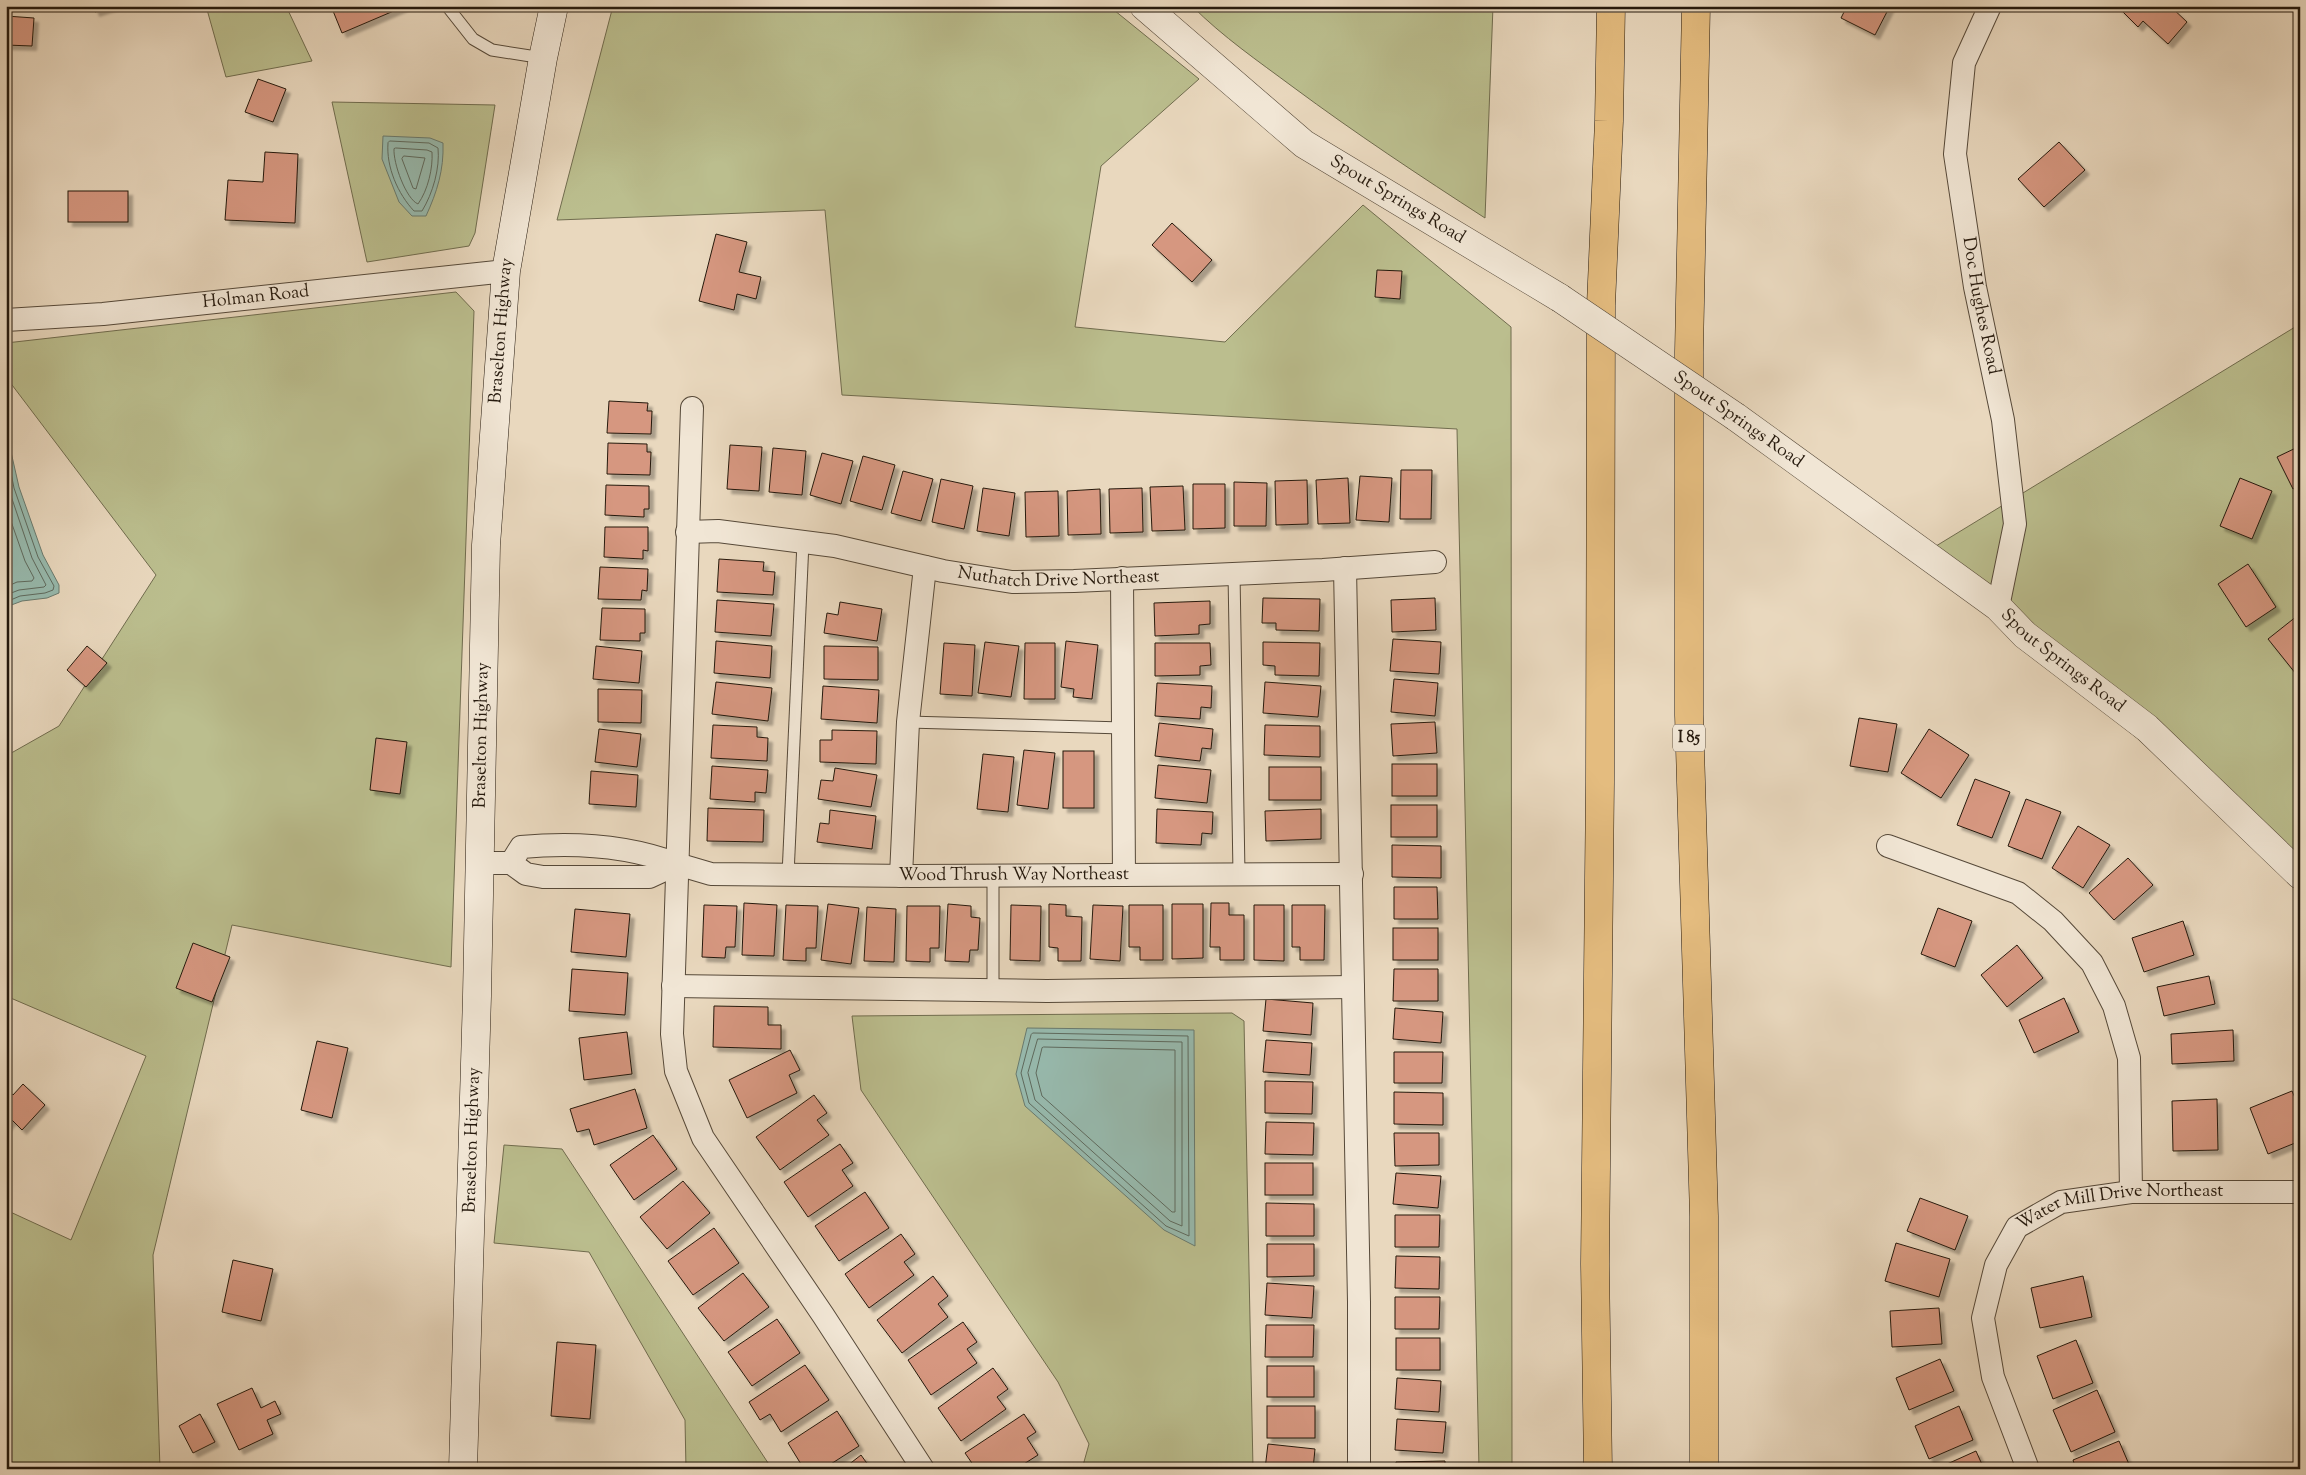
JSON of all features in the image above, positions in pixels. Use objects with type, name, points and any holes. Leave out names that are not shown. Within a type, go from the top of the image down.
[{"type":"highway","points":[[1598,1469],[1595,1254],[1600,782],[1601,305],[1612,6]]},
{"type":"highway","name":"I 85","points":[[1696,6],[1689,352],[1689,715],[1704,1216],[1704,1469]]},
{"type":"main road","name":"Braselton Highway","points":[[463,1469],[480,863],[486,545],[506,271],[543,58],[554,6]]},
{"type":"main road","name":"Spout Springs Road","points":[[1144,6],[1304,144],[1560,298],[1736,417],[1998,607],[2025,635],[2147,728],[2300,875]]},
{"type":"street","name":"Doc Hughes Road","points":[[1990,6],[1964,63],[1955,154],[1976,287],[2003,420],[2015,524],[1998,607]]},
{"type":"street","name":"Holman Road","points":[[6,320],[103,314],[506,271]]},
{"type":"street","points":[[692,408],[673,986],[672,1034],[676,1071],[703,1138],[823,1315],[923,1469]]},
{"type":"street","name":"Nuthatch Drive Northeast","points":[[687,532],[718,531],[835,546],[925,567],[1012,582],[1074,582],[1435,562]]},
{"type":"street","points":[[901,876],[908,722],[925,567]]},
{"type":"street","points":[[1345,568],[1352,874],[1360,1469]]},
{"type":"street","points":[[1122,578],[1124,875]]},
{"type":"street","name":"Wood Thrush Way Northeast","points":[[511,863],[521,847],[545,845],[620,848],[652,855],[710,874],[901,876],[1352,874]]},
{"type":"street","points":[[1888,846],[2018,893],[2054,922],[2092,963],[2114,1006],[2129,1058],[2131,1192]]},
{"type":"street","points":[[480,863],[511,863],[526,874],[543,877],[650,878],[676,864]]},
{"type":"street","points":[[673,986],[993,991],[1353,987]]},
{"type":"street","name":"Water Mill Drive Northeast","points":[[2028,1469],[1993,1377],[1982,1318],[1996,1265],[2017,1227],[2061,1202],[2131,1192],[2300,1192]]},
{"type":"lane","points":[[447,6],[473,39],[492,50],[543,58]]},
{"type":"lane","points":[[788,875],[803,542]]},
{"type":"lane","points":[[1234,573],[1239,874]]},
{"type":"lane","points":[[908,722],[1123,728]]},
{"type":"lane","points":[[993,876],[993,991]]},
{"type":"green space","points":[[206,6],[286,6],[312,61],[226,77]]},
{"type":"green space","points":[[613,6],[1109,6],[1199,79],[1101,166],[1075,327],[1225,342],[1363,205],[1511,327],[1512,1469],[1479,1469],[1457,429],[842,395],[825,210],[557,220]]},
{"type":"green space","points":[[1192,6],[1493,6],[1485,218],[1316,104],[1241,48]]},
{"type":"green space","points":[[332,102],[495,105],[475,233],[469,246],[367,262]]},
{"type":"green space","points":[[456,292],[474,311],[451,967],[232,925],[153,1255],[160,1469],[6,1469],[6,1210],[71,1240],[146,1056],[6,996],[6,756],[59,726],[156,575],[6,377],[6,343]]},
{"type":"green space","points":[[2300,324],[2300,883],[2241,824],[1918,557]]},
{"type":"green space","points":[[1232,1013],[1244,1021],[1253,1469],[1082,1469],[1089,1444],[1058,1382],[861,1090],[852,1016]]},
{"type":"green space","points":[[504,1145],[562,1149],[772,1469],[686,1469],[685,1420],[589,1252],[494,1243]]},
{"type":"water","points":[[383,136],[430,138],[443,143],[439,181],[426,216],[412,216],[399,202],[382,159]]},
{"type":"water","points":[[6,430],[19,487],[43,555],[59,585],[59,593],[47,598],[22,601],[6,607]]},
{"type":"water","points":[[1027,1028],[1194,1030],[1195,1246],[1164,1230],[1025,1106],[1016,1074]]},
{"type":"building","points":[[93,6],[113,6],[95,12]]},
{"type":"building","points":[[331,6],[403,6],[403,7],[342,33]]},
{"type":"building","points":[[1847,6],[1890,6],[1875,35],[1841,18]]},
{"type":"building","points":[[2117,6],[2170,6],[2187,22],[2168,44],[2143,21],[2138,27]]},
{"type":"building","points":[[6,16],[34,18],[32,46],[6,45]]},
{"type":"building","points":[[258,79],[286,89],[273,122],[245,112]]},
{"type":"building","points":[[2059,142],[2085,170],[2044,207],[2018,179]]},
{"type":"building","points":[[265,152],[298,154],[295,223],[225,220],[228,180],[263,182]]},
{"type":"building","points":[[68,191],[128,191],[128,222],[68,222]]},
{"type":"building","points":[[1172,223],[1212,260],[1192,282],[1152,245]]},
{"type":"building","points":[[716,234],[747,242],[739,272],[761,277],[756,299],[737,294],[734,310],[699,301]]},
{"type":"building","points":[[1377,270],[1402,271],[1400,299],[1375,297]]},
{"type":"building","points":[[609,401],[648,403],[647,411],[652,411],[651,434],[607,433]]},
{"type":"building","points":[[608,443],[647,444],[647,452],[651,452],[650,475],[607,474]]},
{"type":"building","points":[[730,445],[762,447],[759,491],[727,489]]},
{"type":"building","points":[[2300,446],[2300,485],[2293,489],[2277,457]]},
{"type":"building","points":[[773,448],[806,451],[802,495],[769,492]]},
{"type":"building","points":[[822,453],[853,461],[841,504],[810,495]]},
{"type":"building","points":[[863,456],[895,465],[882,510],[850,501]]},
{"type":"building","points":[[1401,470],[1432,470],[1431,519],[1400,519]]},
{"type":"building","points":[[903,471],[933,479],[921,521],[891,513]]},
{"type":"building","points":[[1360,476],[1392,478],[1389,522],[1356,520]]},
{"type":"building","points":[[1348,478],[1350,523],[1318,524],[1316,480]]},
{"type":"building","points":[[2240,478],[2272,491],[2252,539],[2220,526]]},
{"type":"building","points":[[941,479],[973,486],[964,529],[932,522]]},
{"type":"building","points":[[1307,480],[1308,524],[1276,525],[1275,481]]},
{"type":"building","points":[[1234,482],[1267,483],[1266,526],[1234,526]]},
{"type":"building","points":[[1193,484],[1225,484],[1225,528],[1193,529]]},
{"type":"building","points":[[606,485],[649,486],[649,509],[644,509],[644,517],[605,515]]},
{"type":"building","points":[[1183,486],[1185,530],[1152,531],[1150,487]]},
{"type":"building","points":[[983,488],[1015,493],[1009,536],[977,531]]},
{"type":"building","points":[[1142,488],[1143,532],[1110,533],[1109,489]]},
{"type":"building","points":[[1100,489],[1101,534],[1068,535],[1067,491]]},
{"type":"building","points":[[1058,491],[1059,536],[1026,537],[1025,492]]},
{"type":"building","points":[[605,527],[648,527],[648,551],[643,550],[643,559],[604,557]]},
{"type":"building","points":[[719,559],[764,562],[763,571],[775,572],[773,595],[717,592]]},
{"type":"building","points":[[2248,564],[2276,607],[2246,627],[2218,584]]},
{"type":"building","points":[[600,567],[648,569],[647,591],[642,590],[641,600],[598,599]]},
{"type":"building","points":[[1263,598],[1320,599],[1319,631],[1276,630],[1276,623],[1262,623]]},
{"type":"building","points":[[1435,598],[1436,630],[1392,632],[1391,600]]},
{"type":"building","points":[[717,600],[774,604],[771,636],[715,632]]},
{"type":"building","points":[[1210,601],[1210,624],[1199,625],[1199,634],[1155,636],[1154,603]]},
{"type":"building","points":[[840,602],[882,609],[877,641],[824,633],[827,613],[838,615]]},
{"type":"building","points":[[602,608],[645,609],[645,633],[640,633],[640,641],[600,640]]},
{"type":"building","points":[[2297,616],[2300,619],[2300,679],[2268,639]]},
{"type":"building","points":[[1393,639],[1441,642],[1439,674],[1390,671]]},
{"type":"building","points":[[716,641],[772,646],[770,678],[714,673]]},
{"type":"building","points":[[1066,641],[1098,645],[1092,699],[1073,697],[1074,689],[1061,687]]},
{"type":"building","points":[[985,642],[1019,646],[1011,697],[978,693]]},
{"type":"building","points":[[1263,642],[1320,643],[1319,676],[1275,675],[1275,666],[1263,665]]},
{"type":"building","points":[[944,643],[975,645],[972,696],[940,694]]},
{"type":"building","points":[[1025,643],[1055,643],[1055,699],[1024,699]]},
{"type":"building","points":[[1155,643],[1210,643],[1211,665],[1200,666],[1200,675],[1155,676]]},
{"type":"building","points":[[87,646],[107,663],[86,687],[67,670]]},
{"type":"building","points":[[596,646],[642,651],[639,683],[593,679]]},
{"type":"building","points":[[824,646],[878,647],[878,680],[824,679]]},
{"type":"building","points":[[1394,679],[1438,683],[1435,716],[1391,712]]},
{"type":"building","points":[[716,682],[772,688],[768,721],[712,714]]},
{"type":"building","points":[[1265,682],[1321,686],[1318,717],[1263,713]]},
{"type":"building","points":[[1157,683],[1212,686],[1211,708],[1201,707],[1200,719],[1155,716]]},
{"type":"building","points":[[823,686],[879,690],[877,723],[821,719]]},
{"type":"building","points":[[598,689],[642,690],[641,723],[598,722]]},
{"type":"building","points":[[1859,718],[1897,724],[1888,772],[1850,766]]},
{"type":"building","points":[[1435,722],[1437,753],[1393,756],[1391,724]]},
{"type":"building","points":[[1159,723],[1213,729],[1211,749],[1202,748],[1200,761],[1155,756]]},
{"type":"building","points":[[713,725],[757,727],[757,737],[768,738],[767,761],[711,758]]},
{"type":"building","points":[[1265,725],[1320,726],[1320,757],[1264,755]]},
{"type":"building","points":[[599,729],[641,734],[637,767],[595,762]]},
{"type":"building","points":[[1929,729],[1969,755],[1941,798],[1901,773]]},
{"type":"building","points":[[832,730],[877,731],[876,764],[820,762],[820,740],[832,740]]},
{"type":"building","points":[[376,738],[407,742],[400,794],[370,790]]},
{"type":"building","points":[[1024,750],[1055,753],[1048,809],[1017,805]]},
{"type":"building","points":[[1063,751],[1094,751],[1094,808],[1063,808]]},
{"type":"building","points":[[983,754],[1014,757],[1008,812],[977,809]]},
{"type":"building","points":[[1392,764],[1437,764],[1437,796],[1392,796]]},
{"type":"building","points":[[1158,765],[1211,770],[1207,803],[1155,798]]},
{"type":"building","points":[[712,766],[768,770],[766,793],[755,792],[755,802],[710,799]]},
{"type":"building","points":[[1269,767],[1321,767],[1321,800],[1269,800]]},
{"type":"building","points":[[835,768],[877,775],[871,807],[818,799],[821,780],[833,781]]},
{"type":"building","points":[[591,771],[638,775],[636,807],[589,804]]},
{"type":"building","points":[[1975,779],[2010,792],[1992,838],[1957,825]]},
{"type":"building","points":[[2026,799],[2061,812],[2042,859],[2008,846]]},
{"type":"building","points":[[1391,805],[1437,805],[1437,837],[1391,837]]},
{"type":"building","points":[[708,808],[764,810],[763,842],[707,841]]},
{"type":"building","points":[[1157,809],[1213,812],[1212,834],[1202,833],[1201,845],[1156,843]]},
{"type":"building","points":[[1321,809],[1321,839],[1266,841],[1265,811]]},
{"type":"building","points":[[830,810],[876,816],[872,849],[817,842],[820,823],[829,824]]},
{"type":"building","points":[[2078,826],[2110,845],[2083,888],[2052,868]]},
{"type":"building","points":[[1392,845],[1441,846],[1441,878],[1392,877]]},
{"type":"building","points":[[2128,858],[2153,885],[2114,920],[2089,893]]},
{"type":"building","points":[[1394,887],[1437,887],[1438,919],[1394,919]]},
{"type":"building","points":[[744,903],[777,905],[774,956],[742,955]]},
{"type":"building","points":[[1211,903],[1229,903],[1229,915],[1244,915],[1244,960],[1220,960],[1220,947],[1210,947]]},
{"type":"building","points":[[828,904],[859,908],[851,964],[821,960]]},
{"type":"building","points":[[948,904],[971,906],[971,917],[980,918],[978,950],[970,950],[969,962],[945,961]]},
{"type":"building","points":[[1049,904],[1066,905],[1066,916],[1082,917],[1081,961],[1058,961],[1058,948],[1049,947]]},
{"type":"building","points":[[1172,904],[1203,904],[1203,958],[1172,959]]},
{"type":"building","points":[[704,905],[737,906],[735,947],[726,947],[725,958],[702,957]]},
{"type":"building","points":[[786,905],[818,906],[816,948],[806,948],[806,961],[783,960]]},
{"type":"building","points":[[1011,905],[1041,906],[1040,961],[1010,960]]},
{"type":"building","points":[[1093,905],[1123,906],[1120,961],[1090,959]]},
{"type":"building","points":[[1129,905],[1163,905],[1163,960],[1140,960],[1140,947],[1129,947]]},
{"type":"building","points":[[1254,905],[1284,905],[1284,961],[1254,960]]},
{"type":"building","points":[[1292,905],[1325,905],[1324,960],[1300,960],[1300,947],[1292,947]]},
{"type":"building","points":[[907,906],[940,906],[939,948],[930,948],[930,962],[906,961]]},
{"type":"building","points":[[867,907],[896,909],[894,962],[864,961]]},
{"type":"building","points":[[1938,908],[1972,921],[1955,967],[1921,954]]},
{"type":"building","points":[[575,909],[630,914],[626,957],[571,952]]},
{"type":"building","points":[[2183,921],[2194,955],[2144,972],[2132,938]]},
{"type":"building","points":[[1393,928],[1438,928],[1438,960],[1393,960]]},
{"type":"building","points":[[193,943],[230,957],[212,1002],[176,988]]},
{"type":"building","points":[[2017,945],[2043,978],[2007,1007],[1981,975]]},
{"type":"building","points":[[572,969],[628,973],[625,1015],[569,1011]]},
{"type":"building","points":[[1394,969],[1438,969],[1438,1001],[1393,1001]]},
{"type":"building","points":[[2209,976],[2215,1004],[2164,1016],[2157,987]]},
{"type":"building","points":[[2064,998],[2079,1032],[2034,1053],[2019,1020]]},
{"type":"building","points":[[1266,999],[1313,1003],[1311,1035],[1263,1031]]},
{"type":"building","points":[[714,1006],[768,1007],[768,1025],[781,1025],[781,1049],[713,1047]]},
{"type":"building","points":[[1395,1008],[1443,1012],[1441,1043],[1393,1039]]},
{"type":"building","points":[[2233,1030],[2234,1061],[2172,1064],[2171,1034]]},
{"type":"building","points":[[627,1032],[632,1074],[584,1080],[579,1038]]},
{"type":"building","points":[[1266,1040],[1312,1043],[1310,1075],[1263,1072]]},
{"type":"building","points":[[317,1041],[348,1048],[332,1118],[301,1110]]},
{"type":"building","points":[[790,1050],[800,1070],[789,1075],[797,1093],[747,1118],[729,1080]]},
{"type":"building","points":[[1394,1052],[1443,1052],[1442,1083],[1394,1083]]},
{"type":"building","points":[[1265,1081],[1313,1082],[1312,1114],[1265,1113]]},
{"type":"building","points":[[23,1084],[45,1105],[22,1130],[12,1120],[6,1127],[6,1089],[13,1095]]},
{"type":"building","points":[[635,1089],[647,1128],[594,1145],[589,1129],[577,1132],[570,1109]]},
{"type":"building","points":[[2292,1091],[2300,1109],[2300,1141],[2268,1154],[2250,1108]]},
{"type":"building","points":[[1394,1092],[1443,1093],[1443,1125],[1394,1124]]},
{"type":"building","points":[[814,1095],[827,1113],[817,1120],[829,1135],[780,1170],[756,1137]]},
{"type":"building","points":[[2217,1099],[2218,1150],[2173,1151],[2172,1101]]},
{"type":"building","points":[[1266,1122],[1314,1123],[1313,1155],[1265,1154]]},
{"type":"building","points":[[1394,1133],[1439,1133],[1439,1165],[1395,1166]]},
{"type":"building","points":[[653,1135],[677,1169],[634,1200],[610,1165]]},
{"type":"building","points":[[840,1144],[853,1163],[842,1170],[853,1186],[808,1217],[784,1182]]},
{"type":"building","points":[[1265,1163],[1313,1163],[1313,1195],[1265,1195]]},
{"type":"building","points":[[1396,1173],[1441,1176],[1438,1208],[1393,1204]]},
{"type":"building","points":[[683,1181],[710,1213],[667,1249],[640,1217]]},
{"type":"building","points":[[865,1192],[889,1228],[839,1261],[815,1226]]},
{"type":"building","points":[[1920,1198],[1968,1216],[1955,1250],[1907,1231]]},
{"type":"building","points":[[1266,1203],[1314,1204],[1314,1236],[1266,1236]]},
{"type":"building","points":[[1395,1215],[1440,1215],[1439,1247],[1395,1247]]},
{"type":"building","points":[[714,1228],[739,1263],[693,1295],[668,1261]]},
{"type":"building","points":[[901,1234],[915,1254],[904,1262],[914,1275],[869,1308],[845,1274]]},
{"type":"building","points":[[1896,1243],[1950,1259],[1939,1297],[1885,1281]]},
{"type":"building","points":[[1267,1244],[1314,1244],[1314,1276],[1267,1277]]},
{"type":"building","points":[[1396,1256],[1440,1257],[1439,1289],[1395,1288]]},
{"type":"building","points":[[233,1260],[273,1269],[261,1321],[222,1312]]},
{"type":"building","points":[[743,1273],[769,1307],[724,1341],[698,1308]]},
{"type":"building","points":[[933,1276],[948,1296],[938,1304],[948,1317],[902,1353],[877,1320]]},
{"type":"building","points":[[2083,1276],[2092,1317],[2040,1328],[2031,1288]]},
{"type":"building","points":[[1267,1283],[1314,1286],[1312,1318],[1265,1315]]},
{"type":"building","points":[[1395,1297],[1440,1297],[1439,1329],[1395,1329]]},
{"type":"building","points":[[1939,1308],[1942,1344],[1892,1347],[1890,1311]]},
{"type":"building","points":[[777,1319],[800,1353],[752,1386],[728,1352]]},
{"type":"building","points":[[963,1322],[977,1342],[967,1349],[977,1363],[931,1395],[908,1360]]},
{"type":"building","points":[[1266,1325],[1314,1325],[1313,1357],[1265,1357]]},
{"type":"building","points":[[1396,1338],[1440,1338],[1440,1370],[1396,1370]]},
{"type":"building","points":[[2076,1340],[2093,1383],[2053,1399],[2037,1356]]},
{"type":"building","points":[[557,1342],[596,1345],[590,1419],[551,1416]]},
{"type":"building","points":[[1940,1359],[1954,1391],[1909,1410],[1896,1378]]},
{"type":"building","points":[[805,1365],[829,1400],[781,1432],[770,1414],[760,1420],[749,1402]]},
{"type":"building","points":[[1267,1366],[1314,1366],[1314,1397],[1267,1397]]},
{"type":"building","points":[[993,1368],[1008,1389],[997,1397],[1006,1409],[961,1441],[938,1408]]},
{"type":"building","points":[[1397,1378],[1441,1381],[1439,1412],[1395,1409]]},
{"type":"building","points":[[252,1388],[261,1408],[275,1401],[281,1414],[267,1420],[273,1434],[239,1450],[217,1404]]},
{"type":"building","points":[[2097,1390],[2115,1432],[2071,1452],[2053,1410]]},
{"type":"building","points":[[1267,1406],[1315,1406],[1315,1438],[1267,1438]]},
{"type":"building","points":[[1959,1406],[1973,1440],[1929,1459],[1915,1426]]},
{"type":"building","points":[[837,1411],[859,1446],[823,1469],[804,1469],[788,1443]]},
{"type":"building","points":[[200,1414],[215,1442],[193,1453],[179,1426]]},
{"type":"building","points":[[1024,1414],[1036,1432],[1027,1438],[1038,1455],[1016,1469],[976,1469],[965,1453]]},
{"type":"building","points":[[1397,1419],[1446,1422],[1443,1453],[1395,1450]]},
{"type":"building","points":[[2119,1441],[2131,1469],[2076,1469],[2073,1460]]},
{"type":"building","points":[[1268,1444],[1315,1449],[1313,1469],[1265,1469]]},
{"type":"building","points":[[1976,1451],[1984,1469],[1936,1469]]},
{"type":"building","points":[[861,1455],[871,1469],[843,1469]]},
{"type":"building","points":[[1445,1461],[1445,1469],[1396,1469],[1396,1462]]}]
